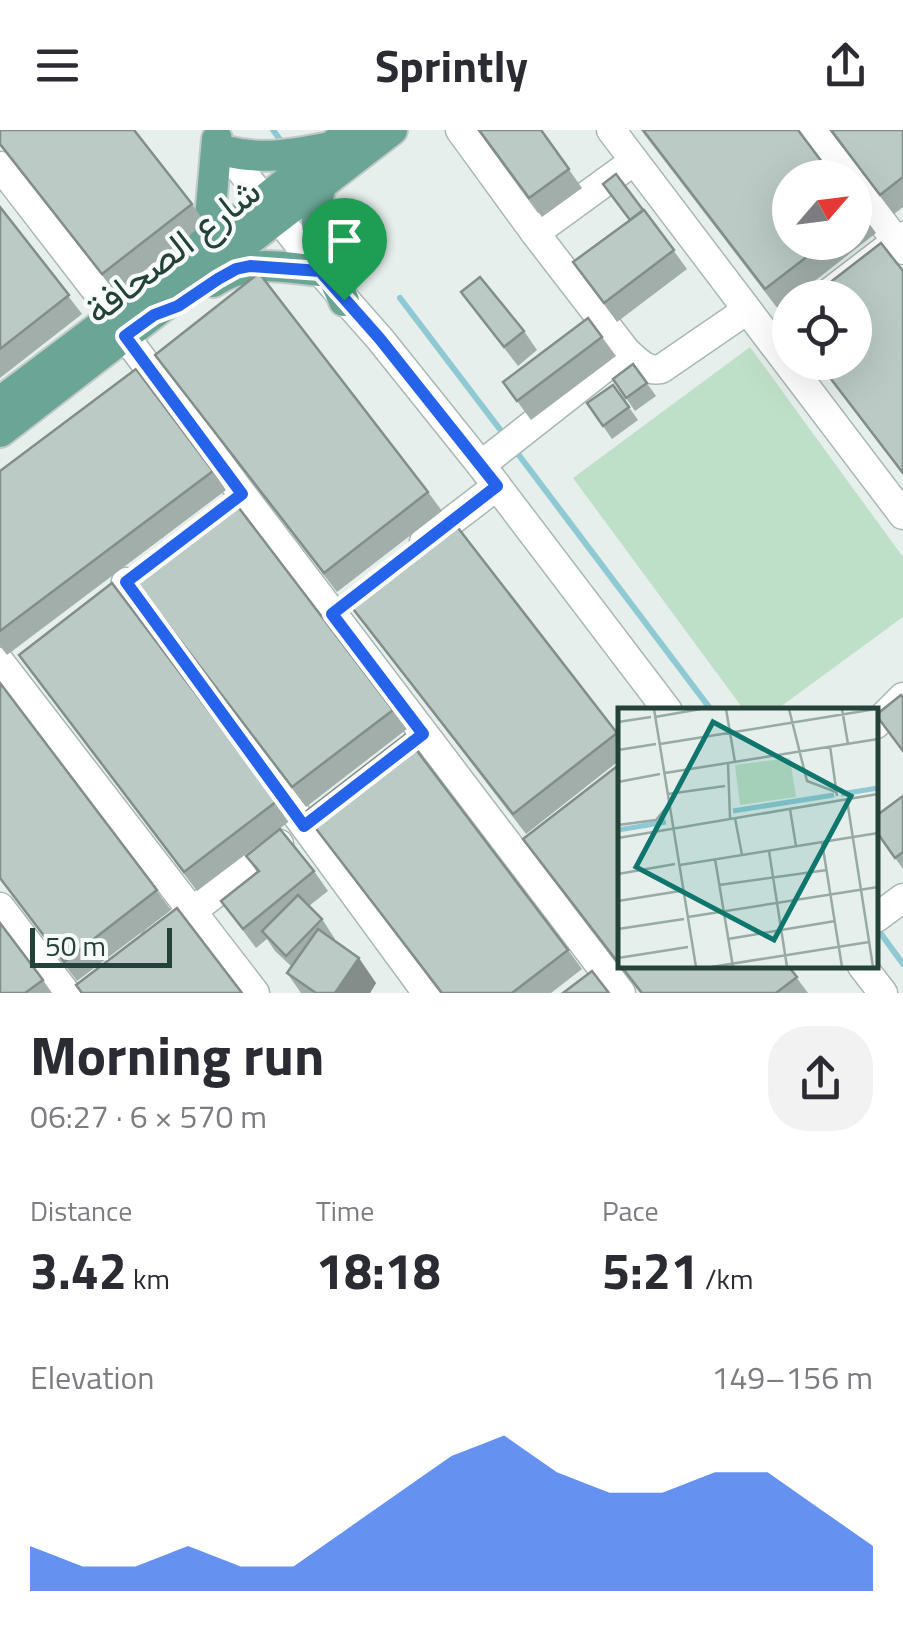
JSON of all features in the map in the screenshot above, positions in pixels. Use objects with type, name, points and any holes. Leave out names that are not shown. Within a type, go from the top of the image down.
[{"type":"main road","name":"شارع الصحافة","points":[[0,432],[201,250],[322,183],[392,130]]},
{"type":"main road","name":"شارع الصحافة","points":[[0,402],[120,326],[154,315],[271,210],[342,138]]},
{"type":"main road","points":[[201,250],[210,218],[218,140],[244,156],[278,157],[342,138]]},
{"type":"main road","points":[[322,183],[315,222],[344,300]]},
{"type":"main road","points":[[154,315],[178,306],[236,269],[264,266],[320,271]]},
{"type":"street","points":[[460,130],[626,351],[646,368],[661,369],[747,310]]},
{"type":"street","points":[[610,130],[747,310],[772,325]]},
{"type":"street","points":[[814,130],[836,160]]},
{"type":"street","points":[[218,140],[320,271],[489,475],[666,708]]},
{"type":"street","points":[[535,234],[634,161]]},
{"type":"street","points":[[0,166],[120,326],[235,500],[340,608],[416,739],[522,848],[613,983],[578,993]]},
{"type":"street","points":[[847,280],[901,242],[872,207]]},
{"type":"street","points":[[407,555],[626,351]]},
{"type":"street","points":[[813,380],[903,514]]},
{"type":"street","points":[[126,582],[311,820],[427,993]]},
{"type":"street","points":[[8,669],[255,993]]},
{"type":"street","points":[[878,722],[903,697]]},
{"type":"street","points":[[131,958],[311,820]]},
{"type":"street","points":[[0,907],[66,993]]},
{"type":"green space","points":[[750,347],[903,557],[903,617],[779,708],[743,708],[573,478]]},
{"type":"building","points":[[0,130],[134,130],[192,204],[102,274],[0,144]]},
{"type":"building","points":[[479,130],[541,130],[569,169],[529,198]]},
{"type":"building","points":[[643,130],[798,130],[820,160],[772,160],[772,260],[803,260],[765,289]]},
{"type":"building","points":[[831,130],[903,130],[903,177],[880,195],[872,184],[872,160],[854,160]]},
{"type":"building","points":[[616,174],[643,210],[630,220],[603,184]]},
{"type":"building","points":[[0,207],[69,295],[0,349]]},
{"type":"building","points":[[644,210],[674,250],[604,303],[573,262]]},
{"type":"building","points":[[881,243],[903,271],[903,473],[832,380],[872,380],[872,280],[833,280],[859,260],[872,260],[872,250]]},
{"type":"building","points":[[259,273],[428,492],[324,573],[155,355]]},
{"type":"building","points":[[480,277],[524,331],[504,347],[461,292]]},
{"type":"building","points":[[588,318],[602,337],[517,401],[503,382]]},
{"type":"building","points":[[633,364],[647,383],[626,398],[613,379]]},
{"type":"building","points":[[136,369],[213,471],[0,631],[0,471]]},
{"type":"building","points":[[613,385],[629,407],[603,426],[587,403]]},
{"type":"building","points":[[229,495],[393,710],[292,787],[128,572]]},
{"type":"building","points":[[448,515],[617,733],[513,814],[343,596]]},
{"type":"building","points":[[112,583],[277,801],[184,872],[19,655]]},
{"type":"building","points":[[0,683],[157,890],[64,962],[0,878]]},
{"type":"building","points":[[903,697],[903,751],[878,718],[878,713]]},
{"type":"building","points":[[405,735],[568,950],[512,993],[442,993],[304,813]]},
{"type":"building","points":[[618,766],[618,962],[523,839]]},
{"type":"building","points":[[903,796],[903,852],[895,858],[878,834],[878,815]]},
{"type":"building","points":[[280,829],[314,871],[243,929],[221,901],[259,871],[246,856]]},
{"type":"building","points":[[298,895],[322,919],[286,956],[262,931]]},
{"type":"building","points":[[177,908],[242,993],[82,993],[76,985]]},
{"type":"building","points":[[0,923],[43,980],[25,993],[0,993]]},
{"type":"building","points":[[318,929],[359,958],[335,993],[316,993],[287,973]]},
{"type":"building","points":[[623,968],[790,968],[797,977],[776,993],[642,993]]},
{"type":"building","points":[[592,971],[609,993],[563,993]]},
{"type":"waterway","points":[[273,130],[284,145]]},
{"type":"waterway","points":[[400,298],[505,436]]},
{"type":"waterway","points":[[515,450],[710,708]]},
{"type":"waterway","points":[[878,930],[903,964]]},
{"type":"route","points":[[250,266],[320,271],[344,300],[380,339],[497,486],[332,614],[423,734],[304,826],[126,582],[242,494],[125,336],[218,279],[250,266]]}]
